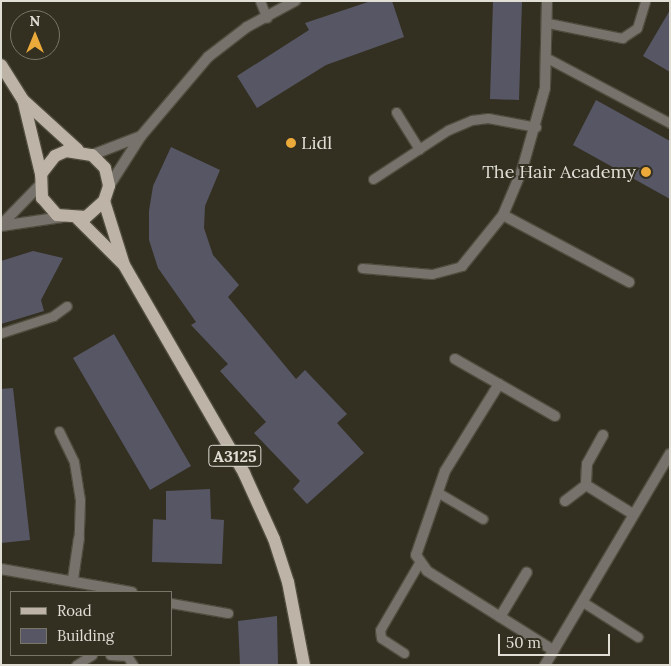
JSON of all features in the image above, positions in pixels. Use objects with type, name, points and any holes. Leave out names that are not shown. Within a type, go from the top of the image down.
[{"type":"main road","points":[[1,65],[23,100],[78,150],[92,155],[105,168],[109,186],[104,202],[94,213],[78,219],[62,217],[48,207],[40,180],[23,100]]},
{"type":"main road","points":[[40,180],[55,156],[78,150]]},
{"type":"main road","name":"A3125","points":[[104,202],[124,264],[239,465],[274,539],[288,582],[304,665]]},
{"type":"main road","name":"A3125","points":[[78,219],[124,264]]},
{"type":"street","points":[[109,186],[141,136],[208,57],[294,1]]},
{"type":"street","points":[[462,266],[503,215],[536,127],[546,88],[547,1]]},
{"type":"street","points":[[92,155],[141,136]]},
{"type":"street","points":[[1,225],[40,180]]},
{"type":"street","points":[[503,215],[629,282]]},
{"type":"street","points":[[1,225],[62,217]]},
{"type":"street","points":[[454,359],[555,416]]},
{"type":"street","points":[[499,384],[451,460],[416,546],[419,564],[553,650]]},
{"type":"street","points":[[565,501],[586,485],[587,464],[603,435]]},
{"type":"street","points":[[545,665],[670,454]]},
{"type":"street","points":[[586,485],[633,514]]},
{"type":"street","points":[[73,579],[79,538]]},
{"type":"street","points":[[1,569],[73,579],[127,591]]},
{"type":"street","points":[[500,617],[527,572]]},
{"type":"lane","points":[[260,1],[267,18]]},
{"type":"lane","points":[[548,23],[622,38],[637,28],[645,1]]},
{"type":"lane","points":[[547,58],[670,123]]},
{"type":"lane","points":[[396,112],[420,149]]},
{"type":"lane","points":[[374,179],[420,149],[472,120],[488,118],[536,127]]},
{"type":"lane","points":[[362,268],[432,274],[462,266]]},
{"type":"lane","points":[[1,334],[53,316],[67,306]]},
{"type":"lane","points":[[59,431],[74,462],[80,500],[79,538]]},
{"type":"lane","points":[[437,492],[483,519]]},
{"type":"lane","points":[[404,653],[381,638],[380,630],[419,564]]},
{"type":"lane","points":[[583,602],[638,636]]},
{"type":"lane","points":[[172,603],[228,613]]},
{"type":"lane","points":[[76,665],[90,656]]},
{"type":"building","points":[[371,1],[392,1],[404,37],[326,65],[257,108],[237,76],[309,30],[305,23]]},
{"type":"building","points":[[493,1],[522,1],[519,100],[490,99]]},
{"type":"building","points":[[670,10],[670,72],[643,56]]},
{"type":"building","name":"The Hair Academy","points":[[596,100],[670,141],[670,199],[573,145]]},
{"type":"building","points":[[171,147],[220,170],[205,206],[204,228],[213,255],[239,285],[228,297],[296,379],[305,370],[347,414],[337,423],[364,453],[307,504],[293,489],[300,481],[254,433],[266,422],[220,371],[228,364],[191,325],[196,322],[158,268],[149,240],[149,211],[153,186]]},
{"type":"building","points":[[33,251],[63,258],[41,300],[44,311],[1,324],[1,261]]},
{"type":"building","points":[[114,334],[191,466],[150,490],[73,358]]},
{"type":"building","points":[[13,388],[30,540],[1,543],[1,389]]},
{"type":"building","points":[[210,489],[211,519],[224,520],[222,564],[152,562],[153,519],[166,520],[166,491]]},
{"type":"building","points":[[277,616],[278,665],[240,665],[238,621]]},
{"type":"place","name":"Lidl","points":[[291,143]]},
{"type":"place","name":"The Hair Academy","points":[[646,172]]}]
